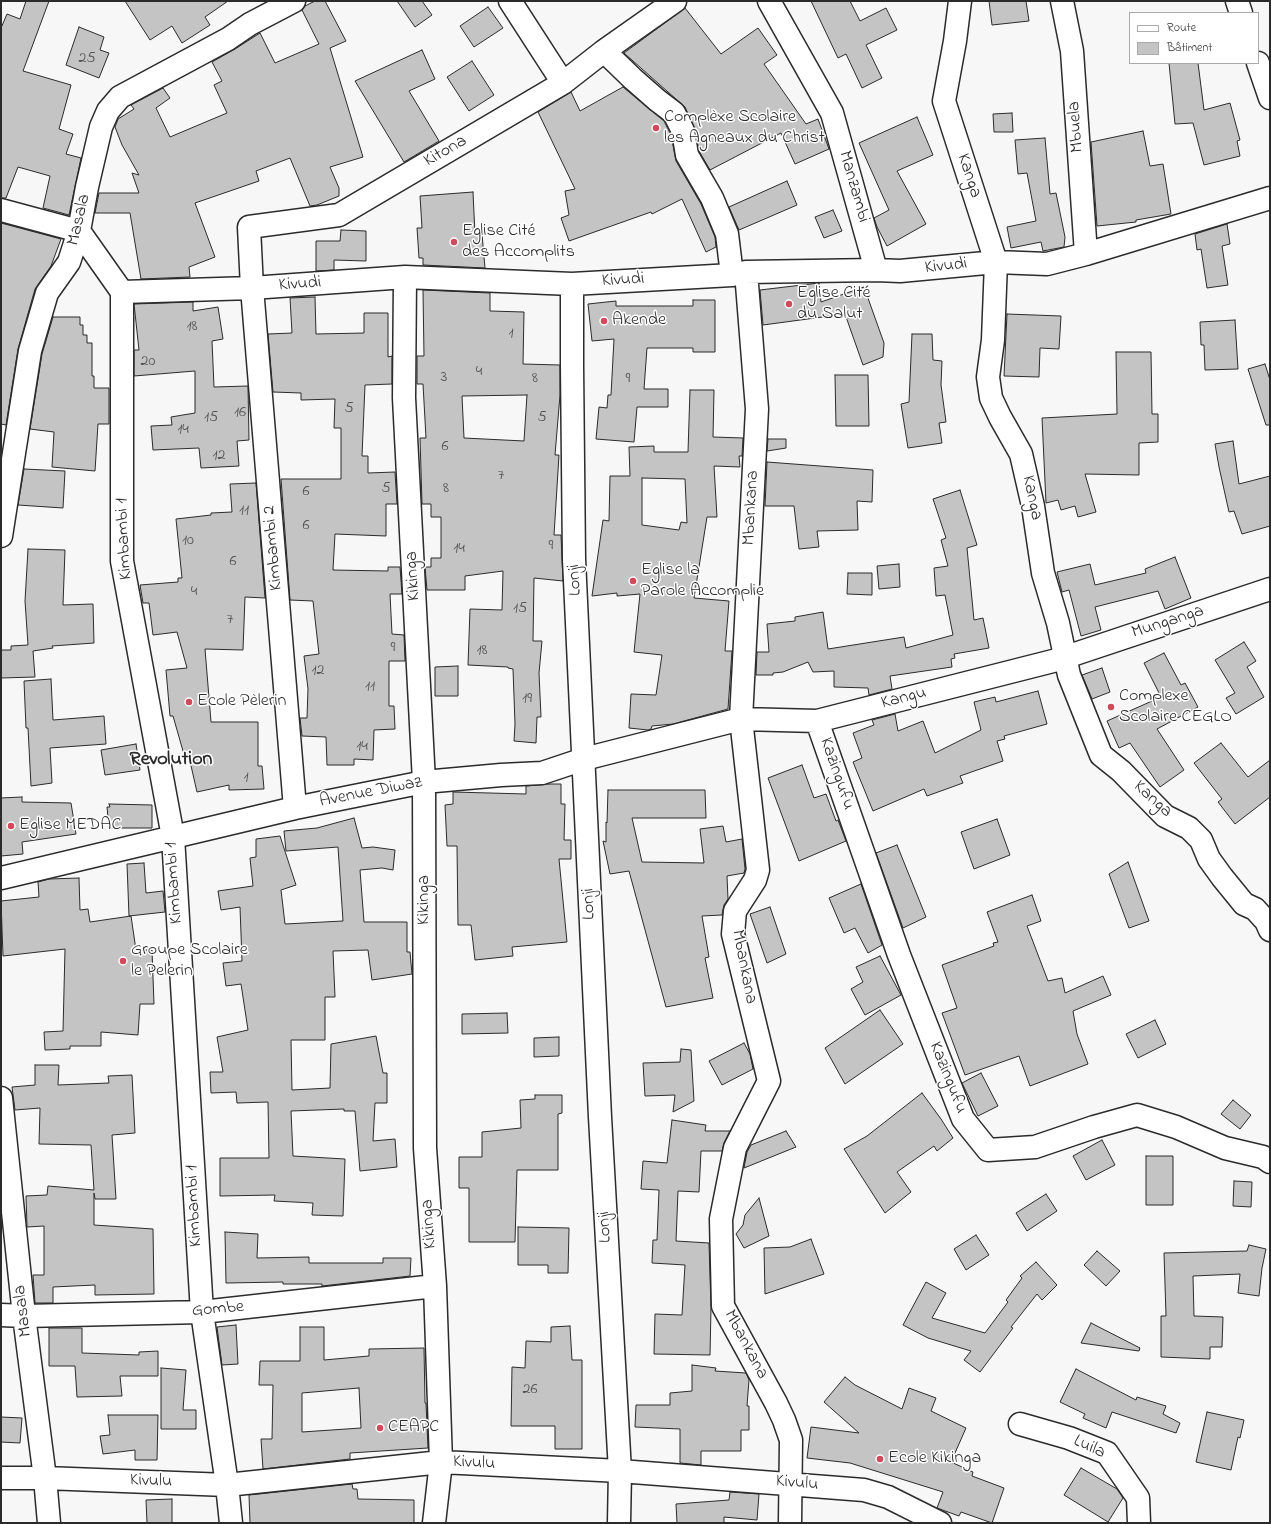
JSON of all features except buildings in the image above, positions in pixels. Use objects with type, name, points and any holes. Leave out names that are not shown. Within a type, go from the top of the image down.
[{"type":"street","name":"Masala","points":[[1,536],[30,351],[47,293],[69,262],[79,231],[87,187],[101,127],[108,111],[120,97],[228,39],[250,24],[294,1]]},
{"type":"street","points":[[510,1],[563,83]]},
{"type":"street","name":"Kitona","points":[[252,288],[249,227],[339,215],[563,83],[604,51],[675,1]]},
{"type":"street","name":"Manzambi","points":[[769,1],[832,113],[876,270]]},
{"type":"street","name":"Kanga","points":[[960,1],[955,41],[944,101],[996,262],[993,340],[988,377],[991,398],[1021,454],[1033,506],[1043,573],[1058,623],[1069,675],[1101,755],[1121,771],[1165,816],[1189,828],[1201,840],[1209,859],[1222,877],[1244,904],[1256,909],[1266,921],[1270,930]]},
{"type":"street","name":"Mbuela","points":[[1062,1],[1072,51],[1086,254]]},
{"type":"street","points":[[1237,1],[1241,12]]},
{"type":"street","name":"Mbankana","points":[[604,51],[656,100],[674,113],[683,131],[687,155],[712,198],[727,234],[739,273],[757,409],[741,718],[758,870],[756,880],[735,911],[733,934],[769,1081],[735,1148],[721,1219],[723,1306],[784,1420],[791,1440],[790,1523]]},
{"type":"street","points":[[1258,64],[1270,98]]},
{"type":"street","name":"Kivudi","points":[[122,292],[252,288],[405,277],[572,284],[739,273],[876,270],[900,271],[996,262],[1047,264],[1086,254],[1270,198]]},
{"type":"street","points":[[1,210],[79,231],[122,292]]},
{"type":"street","name":"Kikinga","points":[[405,277],[404,398],[424,782],[425,1148],[435,1286],[440,1462],[434,1523]]},
{"type":"street","name":"Lonji","points":[[572,284],[574,559],[600,1117],[620,1471],[620,1523]]},
{"type":"street","name":"Kimbambi 2","points":[[252,288],[295,808]]},
{"type":"street","name":"Kimbambi 1","points":[[122,292],[122,560],[173,837],[202,1312],[227,1485],[231,1523]]},
{"type":"street","name":"Munganga","points":[[1065,657],[1270,589]]},
{"type":"street","name":"Kangu","points":[[741,718],[817,721],[1065,657]]},
{"type":"street","name":"Avenue Diwaz","points":[[1,878],[295,808],[424,782],[542,773],[584,759],[741,718]]},
{"type":"street","name":"Kazingufu","points":[[817,721],[899,955],[963,1119],[988,1150],[1035,1147],[1094,1127],[1137,1115],[1176,1126],[1225,1148],[1263,1157],[1270,1162]]},
{"type":"street","name":"Masala","points":[[1,1098],[24,1316],[45,1478],[49,1523]]},
{"type":"street","name":"Gombe","points":[[1,1315],[24,1316],[202,1312],[435,1286]]},
{"type":"street","name":"Luila","points":[[1020,1424],[1068,1438],[1107,1453],[1138,1498],[1139,1523]]},
{"type":"street","name":"Kivulu","points":[[1,1478],[45,1478],[227,1485],[440,1462],[620,1471],[790,1483],[864,1490],[888,1498],[940,1523]]},
{"type":"place","name":"Complèxe Scolaire les Agneaux du Christ","points":[[656,128]]},
{"type":"place","name":"Eglise Cité des Accomplits","points":[[454,242]]},
{"type":"place","name":"Eglise Cité du Salut","points":[[789,304]]},
{"type":"place","name":"Akende","points":[[604,321]]},
{"type":"place","name":"Eglise la Parole Accomplie","points":[[633,581]]},
{"type":"place","name":"Ecole Pèlerin","points":[[189,702]]},
{"type":"place","name":"Complexe Scolaire CEGLO","points":[[1111,707]]},
{"type":"place","name":"Eglise MEDAC","points":[[11,826]]},
{"type":"place","name":"Groupe Scolaire le Pelerin","points":[[123,961]]},
{"type":"place","name":"CEAPC","points":[[380,1428]]},
{"type":"place","name":"Ecole Kikinga","points":[[880,1459]]},
{"type":"district","name":"Revolution","points":[[171,761]]}]
